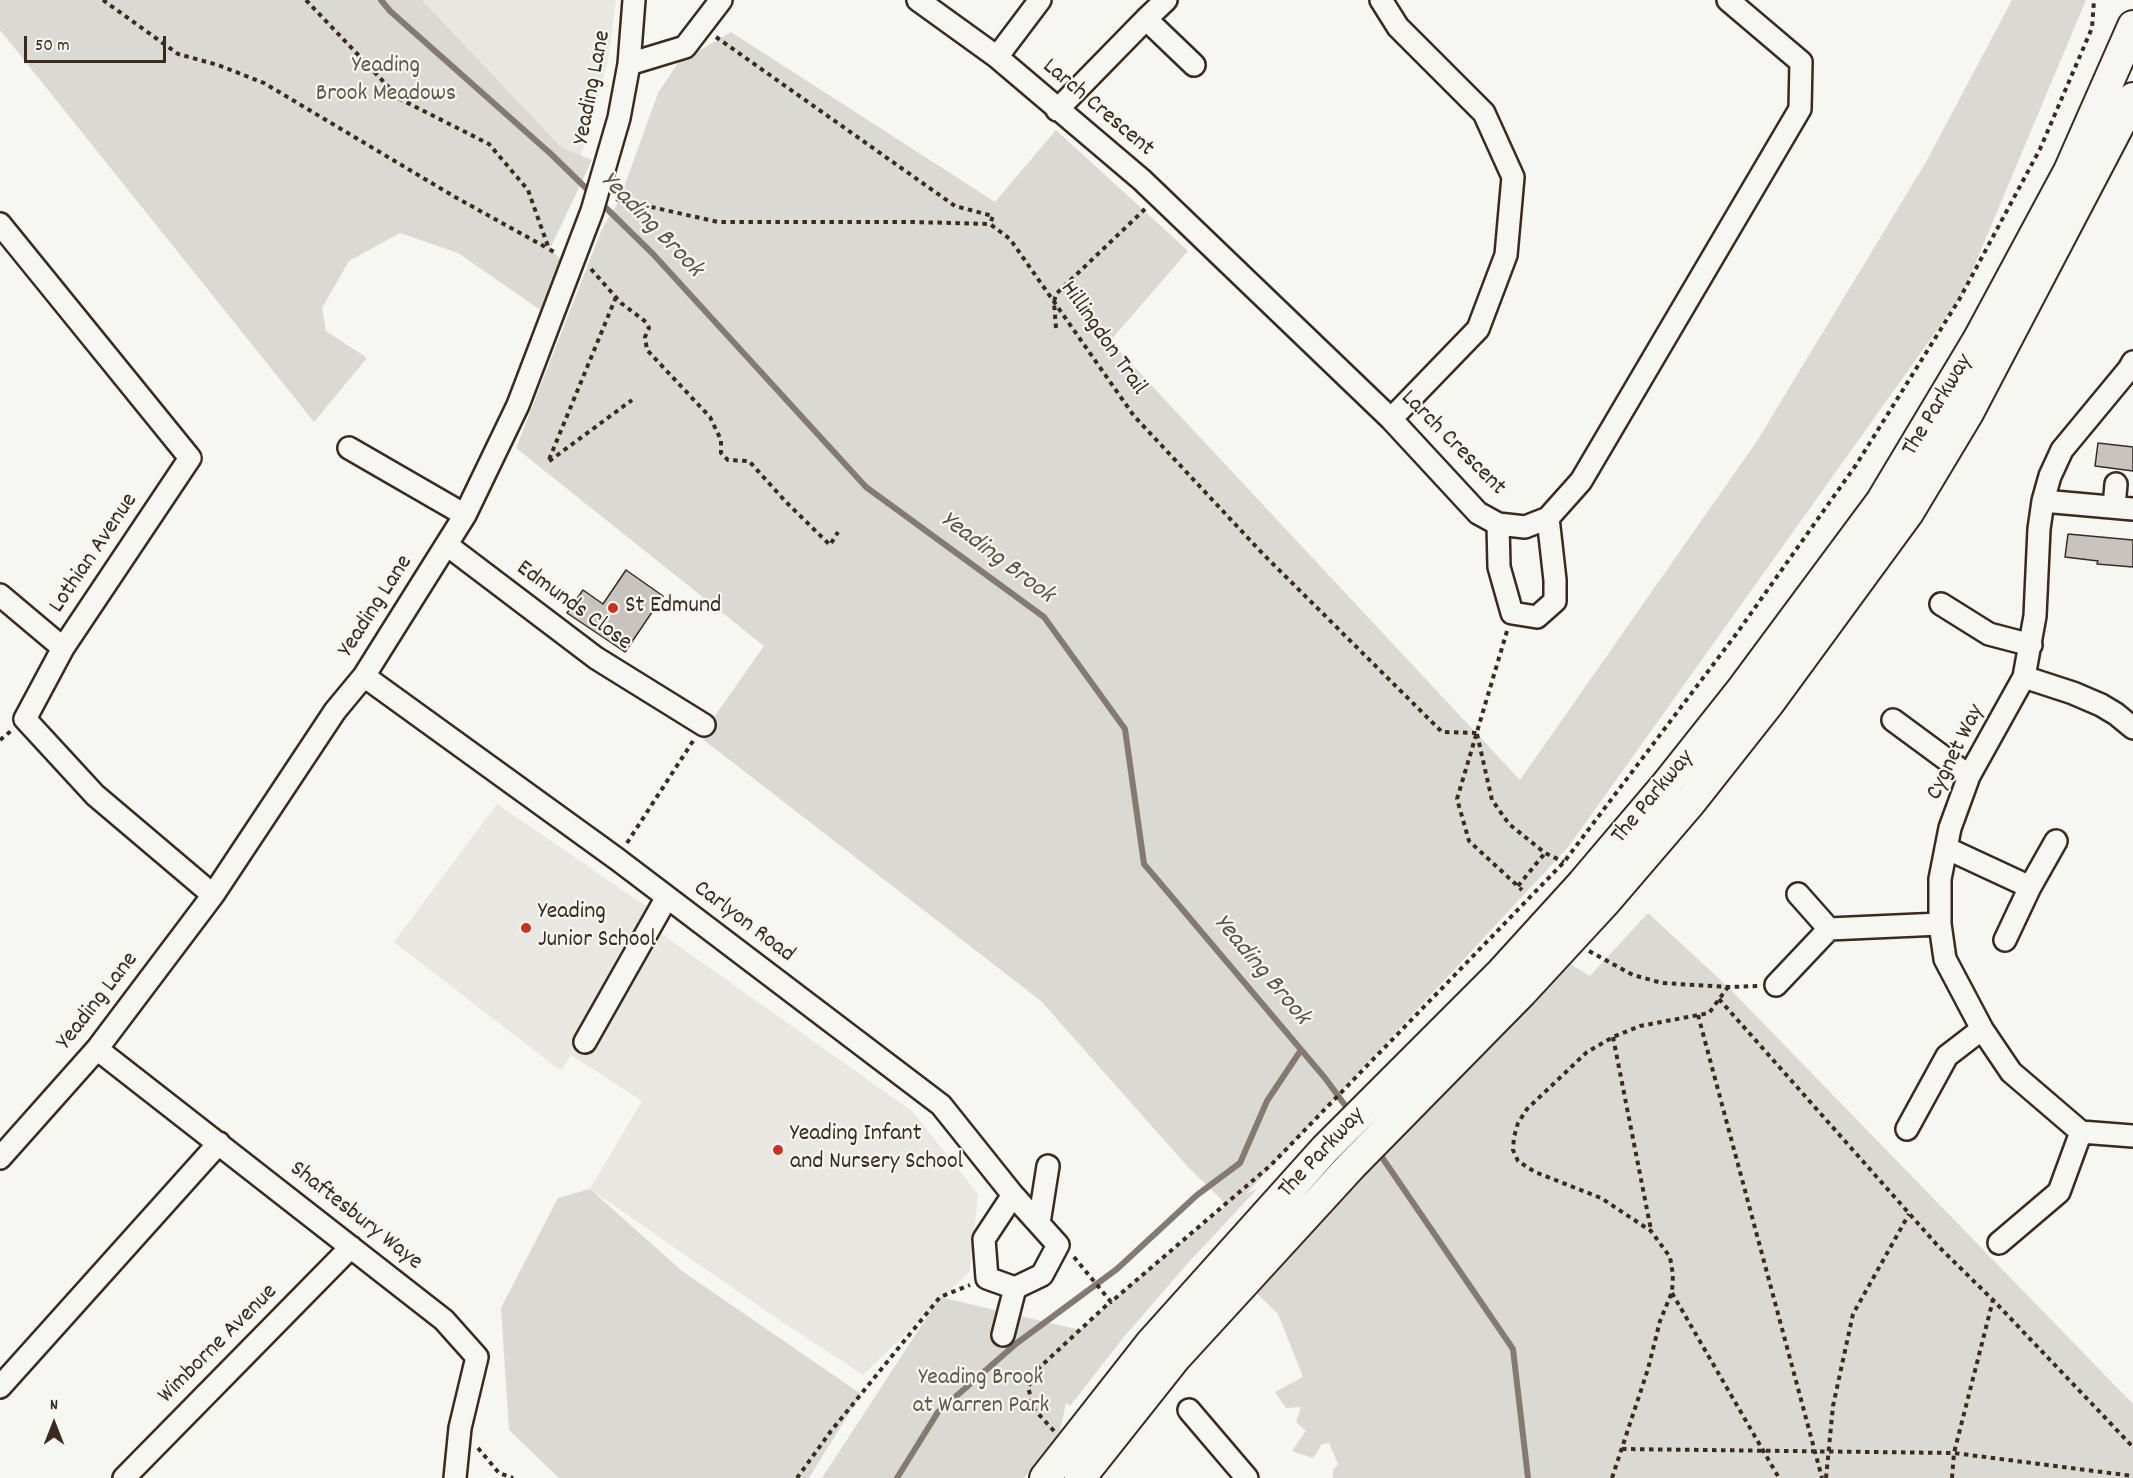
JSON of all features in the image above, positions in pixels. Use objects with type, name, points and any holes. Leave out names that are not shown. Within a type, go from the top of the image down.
[{"type":"highway","name":"The Parkway","points":[[1045,1478],[1151,1343],[1317,1139],[1382,1092],[1501,973],[1582,884],[1651,803],[1743,688],[1881,502],[1978,340],[2069,171],[2133,26]]},
{"type":"highway","name":"The Parkway","points":[[1080,1478],[1176,1356],[1351,1166],[1538,976],[1606,901],[1682,812],[1769,703],[1908,513],[1968,413],[2133,98]]},
{"type":"street","name":"Yeading Lane","points":[[0,1158],[97,1049],[213,895],[334,711],[364,676],[465,515],[518,405],[592,211],[620,118],[629,64],[634,0]]},
{"type":"street","points":[[629,64],[685,47],[721,0]]},
{"type":"street","name":"Larch Crescent","points":[[918,0],[997,57],[1158,195],[1391,419],[1478,513],[1498,524],[1525,527],[1548,518]]},
{"type":"street","points":[[997,57],[1040,0]]},
{"type":"street","points":[[1057,110],[1166,0]]},
{"type":"street","points":[[1382,0],[1398,27],[1484,113],[1513,177],[1506,255],[1478,329],[1391,419]]},
{"type":"street","points":[[1498,524],[1499,567],[1512,613],[1537,617],[1555,601],[1548,518],[1581,481],[1800,109],[1801,62],[1728,0]]},
{"type":"street","points":[[1146,19],[1194,65]]},
{"type":"street","name":"Lothian Avenue","points":[[0,224],[190,458],[63,648],[25,719],[95,795],[213,895]]},
{"type":"street","name":"Cygnet Way","points":[[2081,1132],[2011,1071],[1982,1029],[1946,959],[1940,924],[1940,879],[1950,828],[1969,776],[2024,677],[2035,616],[2038,529],[2050,476],[2062,450],[2133,362]]},
{"type":"street","points":[[349,448],[465,515]]},
{"type":"street","points":[[2043,501],[2123,508],[2116,484]]},
{"type":"street","name":"Edmunds Close","points":[[447,545],[596,658],[704,725]]},
{"type":"street","points":[[0,595],[63,648]]},
{"type":"street","points":[[1941,604],[1989,634],[2031,645]]},
{"type":"street","name":"Carlyon Road","points":[[364,676],[616,859],[941,1105],[1012,1195],[1059,1245],[1042,1275],[1016,1288]]},
{"type":"street","points":[[2024,677],[2101,705],[2133,728]]},
{"type":"street","points":[[1893,720],[1969,776]]},
{"type":"street","points":[[2005,940],[2030,887],[2056,841]]},
{"type":"street","points":[[1946,848],[2030,887]]},
{"type":"street","points":[[1798,894],[1829,930]]},
{"type":"street","points":[[585,1042],[667,897]]},
{"type":"street","points":[[1776,985],[1829,930],[1940,924]]},
{"type":"street","points":[[1907,1129],[1947,1056],[1982,1029]]},
{"type":"street","name":"Shaftesbury Waye","points":[[97,1049],[444,1320],[477,1357],[460,1428],[455,1478]]},
{"type":"street","points":[[1998,1243],[2058,1192],[2081,1132],[2133,1136]]},
{"type":"street","points":[[0,1387],[219,1143]]},
{"type":"street","points":[[1039,1223],[1048,1166]]},
{"type":"street","points":[[1003,1335],[1016,1288],[987,1278],[984,1239],[1012,1195]]},
{"type":"street","name":"Wimborne Avenue","points":[[124,1478],[351,1247]]},
{"type":"street","points":[[1189,1410],[1246,1478]]},
{"type":"path","points":[[103,0],[178,54],[218,65],[264,83],[455,197],[549,249],[575,258],[615,297],[646,322],[649,328],[645,337],[647,350],[710,417],[721,440],[721,453],[728,460],[749,461],[786,502],[830,545],[838,532]]},
{"type":"path","points":[[306,0],[400,99],[489,144],[528,190],[549,249]]},
{"type":"path","points":[[1059,1436],[1034,1409],[1028,1387],[1040,1367],[1111,1302],[1222,1208],[1317,1139],[1370,1063],[1564,862],[1737,633],[1856,465],[1959,300],[2040,149],[2092,28],[2094,0]]},
{"type":"path","name":"Hillingdon Trail","points":[[701,26],[955,206],[993,216],[990,224],[1010,239],[1134,416],[1263,554],[1442,732],[1477,733]]},
{"type":"path","points":[[598,189],[620,201],[718,222],[990,224]]},
{"type":"path","points":[[1056,328],[1054,302],[1056,294],[1158,195]]},
{"type":"path","points":[[615,297],[548,462],[632,400]]},
{"type":"path","points":[[1512,613],[1457,800],[1468,841],[1520,888],[1545,853]]},
{"type":"path","points":[[616,859],[704,725]]},
{"type":"path","points":[[1477,733],[1492,800],[1509,824],[1545,853],[1564,862]]},
{"type":"path","points":[[1584,948],[1633,975],[1662,983],[1728,987],[1776,985]]},
{"type":"path","points":[[1612,1478],[1648,1368],[1660,1321],[1672,1292],[1673,1275],[1670,1257],[1651,1231],[1601,1198],[1535,1172],[1518,1161],[1513,1150],[1514,1137],[1518,1123],[1527,1109],[1587,1052],[1612,1037],[1640,1026],[1709,1013],[1728,987]]},
{"type":"path","points":[[1719,999],[1938,1246],[1993,1300],[2133,1447]]},
{"type":"path","points":[[1698,1015],[1814,1451],[1824,1478]]},
{"type":"path","points":[[1612,1037],[1651,1231]]},
{"type":"path","points":[[1824,1478],[1833,1407],[1853,1314],[1909,1214]]},
{"type":"path","points":[[1089,1274],[1111,1302]]},
{"type":"path","points":[[797,1478],[831,1431],[940,1297],[987,1278]]},
{"type":"path","points":[[1672,1292],[1779,1478]]},
{"type":"path","points":[[1952,1478],[1954,1453],[1993,1300]]},
{"type":"path","points":[[460,1428],[499,1473],[513,1478]]},
{"type":"path","points":[[1622,1449],[1954,1453],[2133,1476]]},
{"type":"shaded area","points":[[422,0],[616,0],[608,60],[581,156],[562,148]]},
{"type":"shaded area","name":"Yeading Infant and Nursery School","points":[[497,804],[656,913],[649,925],[912,1111],[978,1194],[970,1271],[863,1375],[590,1189],[642,1101],[571,1055],[561,1071],[394,942]]},
{"type":"green space","name":"Yeading Brook Meadows","points":[[0,0],[422,0],[562,148],[592,160],[550,249],[567,265],[552,318],[458,253],[400,233],[349,261],[322,308],[326,331],[367,358],[314,422],[0,30]]},
{"type":"green space","name":"Yeading Brook at Warren Park","points":[[2012,0],[2086,0],[1962,295],[1569,846],[1246,1194],[1258,1188],[1187,1264],[1123,1338],[1070,1406],[1066,1403],[1059,1436],[1024,1478],[822,1478],[940,1297],[1080,1330],[1137,1279],[1227,1205],[1188,1167],[1041,1001],[700,737],[764,646],[516,448],[602,229],[619,201],[658,93],[678,63],[731,32],[995,202],[1056,130],[1188,251],[1110,341],[1520,780],[1757,441],[1926,162]]},
{"type":"green space","points":[[1648,913],[1728,987],[2133,1404],[2133,1478],[1333,1478],[1333,1470],[1338,1464],[1329,1443],[1322,1444],[1313,1458],[1292,1451],[1306,1431],[1296,1422],[1301,1407],[1286,1408],[1275,1392],[1303,1377],[1278,1314],[1248,1285],[1567,962],[1590,976]]},
{"type":"green space","points":[[590,1189],[682,1271],[861,1394],[809,1478],[559,1478],[509,1430],[501,1308],[558,1198]]},
{"type":"building","points":[[2098,443],[2133,447],[2133,471],[2095,466]]},
{"type":"building","points":[[2068,534],[2133,540],[2133,567],[2097,564],[2098,561],[2065,557]]},
{"type":"building","name":"St Edmund","points":[[626,570],[663,596],[625,652],[567,613],[583,590],[603,604]]},
{"type":"waterway","name":"Yeading Brook","points":[[381,0],[390,11],[551,154],[593,195]]},
{"type":"waterway","name":"Yeading Brook","points":[[600,202],[653,254],[866,487],[1044,617],[1125,729],[1144,864],[1325,1078],[1350,1112]]},
{"type":"waterway","points":[[897,1478],[938,1412],[1017,1343],[1117,1269],[1197,1195],[1240,1163],[1267,1101],[1301,1050]]},
{"type":"waterway","name":"Yeading Brook","points":[[1377,1150],[1513,1349],[1528,1478]]},
{"type":"place","name":"St Edmund","points":[[613,608]]},
{"type":"place","name":"Yeading Junior School","points":[[526,928]]},
{"type":"place","name":"Yeading Infant and Nursery School","points":[[778,1150]]}]
